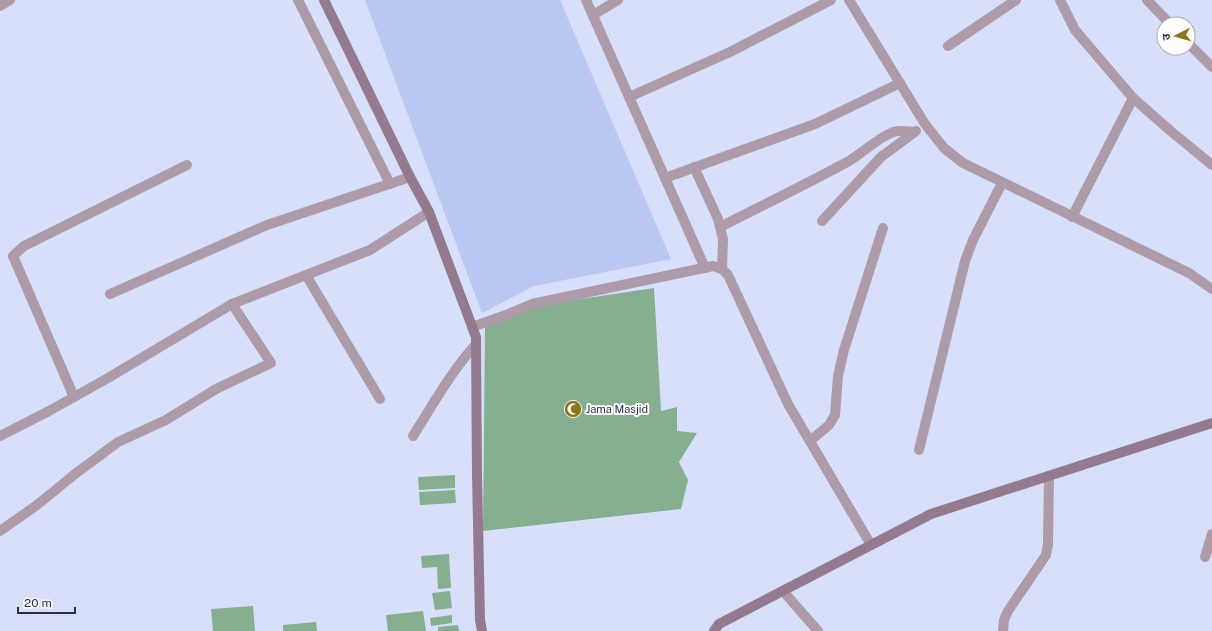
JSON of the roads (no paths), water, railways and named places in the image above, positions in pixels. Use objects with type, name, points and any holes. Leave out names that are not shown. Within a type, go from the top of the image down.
[{"type":"main road","points":[[324,0],[410,177],[429,212],[476,337],[477,482],[480,620],[482,631]]},
{"type":"main road","points":[[714,631],[719,624],[931,514],[1212,423]]},
{"type":"street","points":[[0,6],[10,0]]},
{"type":"street","points":[[298,0],[390,184]]},
{"type":"street","points":[[586,0],[705,268]]},
{"type":"street","points":[[593,15],[618,0]]},
{"type":"street","points":[[629,97],[730,52],[831,0]]},
{"type":"street","points":[[848,0],[925,124],[944,148],[963,163],[1188,273],[1212,289]]},
{"type":"street","points":[[948,46],[1016,0]]},
{"type":"street","points":[[1060,0],[1075,30],[1133,98],[1172,133],[1212,164]]},
{"type":"street","points":[[1151,2],[1163,16]]},
{"type":"street","points":[[1196,51],[1212,67]]},
{"type":"street","points":[[665,178],[815,124],[900,83]]},
{"type":"street","points":[[1072,217],[1133,98]]},
{"type":"street","points":[[822,221],[881,157],[925,124]]},
{"type":"street","points":[[720,227],[836,168],[856,157],[880,139],[892,133],[901,130],[914,132]]},
{"type":"street","points":[[74,398],[13,256],[24,246],[187,165]]},
{"type":"street","points":[[694,167],[718,219],[723,239],[722,269]]},
{"type":"street","points":[[110,294],[267,226],[410,177]]},
{"type":"street","points":[[919,450],[965,261],[972,240],[1002,183]]},
{"type":"street","points":[[0,436],[74,398],[232,304],[370,250],[429,212]]},
{"type":"street","points":[[810,441],[829,425],[835,415],[838,376],[844,350],[883,228]]},
{"type":"street","points":[[472,327],[532,304],[713,266],[722,269],[728,275],[788,404],[871,545]]},
{"type":"street","points":[[306,275],[380,399]]},
{"type":"street","points":[[0,531],[37,505],[118,442],[166,420],[216,389],[271,363],[232,304]]},
{"type":"street","points":[[414,436],[451,375],[476,344]]},
{"type":"street","points":[[1003,631],[1004,620],[1008,611],[1046,555],[1048,544],[1049,476]]},
{"type":"street","points":[[1205,557],[1212,534]]},
{"type":"street","points":[[783,591],[818,631]]},
{"type":"place","name":"Jama Masjid","points":[[573,409]]}]
